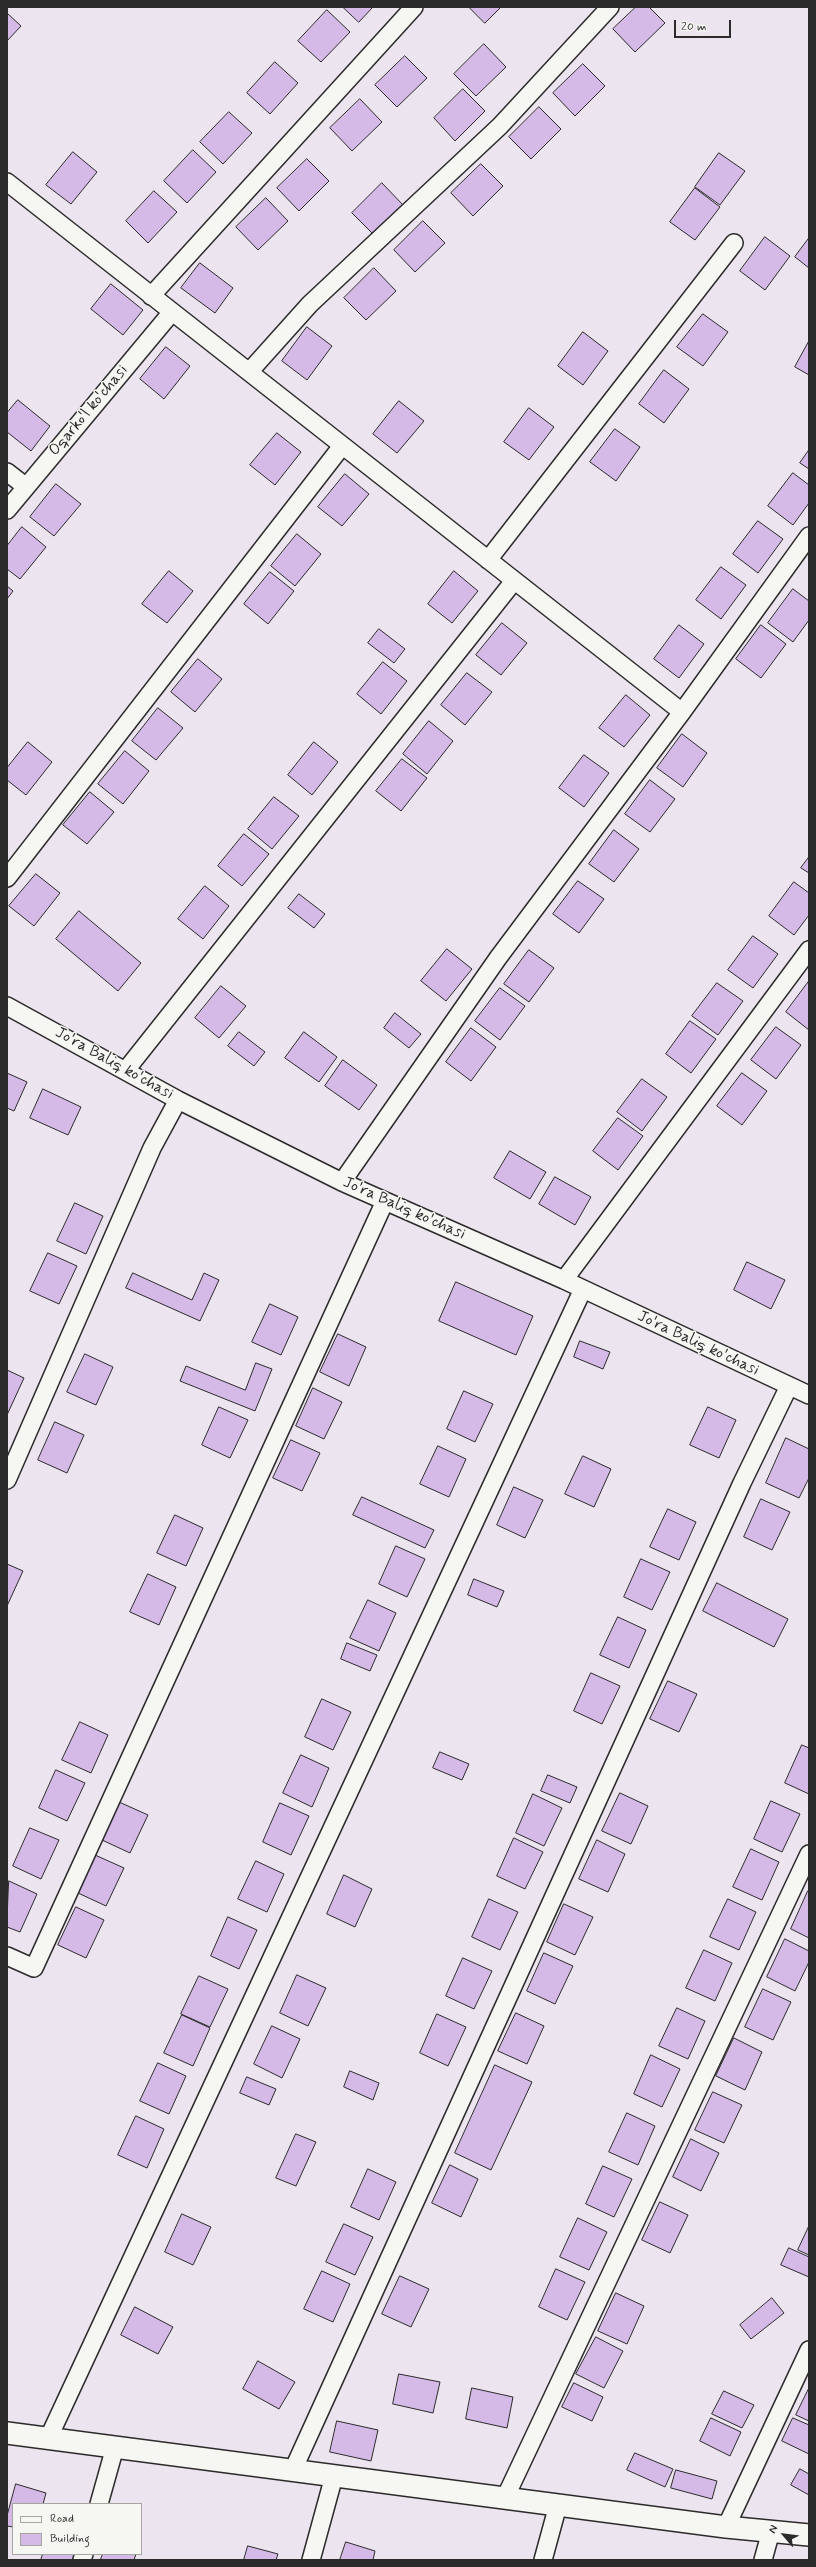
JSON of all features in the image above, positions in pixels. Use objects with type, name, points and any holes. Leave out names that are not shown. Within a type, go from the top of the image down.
[{"type":"street","points":[[151,296],[414,7]]},
{"type":"street","points":[[249,372],[310,304],[500,126],[610,7]]},
{"type":"street","points":[[7,182],[682,712]]},
{"type":"street","points":[[488,560],[734,244]]},
{"type":"street","name":"Oqarko'l ko'chasi","points":[[7,510],[25,486],[172,312]]},
{"type":"street","points":[[7,878],[342,446]]},
{"type":"street","points":[[7,472],[25,486]]},
{"type":"street","points":[[342,1182],[498,958],[682,712],[809,536]]},
{"type":"street","points":[[126,1070],[514,581]]},
{"type":"street","points":[[564,1280],[809,950]]},
{"type":"street","name":"Jo'ra Baliq ko'chasi","points":[[7,1006],[126,1070],[178,1100],[342,1182],[564,1280],[809,1395]]},
{"type":"street","points":[[7,1480],[152,1148],[178,1100]]},
{"type":"street","points":[[7,1956],[34,1968],[385,1201]]},
{"type":"street","points":[[48,2439],[583,1289]]},
{"type":"street","points":[[293,2470],[742,1483],[789,1386]]},
{"type":"street","points":[[505,2498],[809,1854]]},
{"type":"street","points":[[726,2527],[809,2350]]},
{"type":"street","points":[[7,2433],[726,2527],[809,2535]]},
{"type":"street","points":[[99,2503],[115,2447]]},
{"type":"street","points":[[311,2560],[334,2476]]},
{"type":"street","points":[[543,2560],[558,2505]]},
{"type":"street","points":[[763,2560],[771,2531]]},
{"type":"building","points":[[343,7],[373,7],[359,22]]},
{"type":"building","points":[[469,7],[501,7],[485,23]]},
{"type":"building","points":[[636,7],[649,7],[665,23],[635,52],[613,29]]},
{"type":"building","points":[[327,10],[350,32],[321,62],[298,41]]},
{"type":"building","points":[[7,13],[21,26],[7,41]]},
{"type":"building","points":[[484,44],[506,67],[476,96],[454,74]]},
{"type":"building","points":[[405,56],[427,78],[397,107],[375,85]]},
{"type":"building","points":[[275,62],[298,83],[270,114],[247,93]]},
{"type":"building","points":[[583,64],[605,86],[575,116],[553,93]]},
{"type":"building","points":[[463,89],[485,111],[455,141],[434,118]]},
{"type":"building","points":[[360,99],[382,122],[352,151],[330,128]]},
{"type":"building","points":[[539,107],[561,129],[531,159],[509,137]]},
{"type":"building","points":[[229,112],[252,133],[223,164],[200,142]]},
{"type":"building","points":[[193,150],[216,172],[187,203],[164,181]]},
{"type":"building","points":[[73,152],[97,172],[71,204],[46,185]]},
{"type":"building","points":[[719,153],[745,171],[720,205],[695,187]]},
{"type":"building","points":[[307,159],[329,181],[299,211],[277,188]]},
{"type":"building","points":[[481,164],[503,186],[473,216],[451,193]]},
{"type":"building","points":[[382,183],[404,206],[374,235],[352,213]]},
{"type":"building","points":[[695,188],[720,207],[695,240],[670,222]]},
{"type":"building","points":[[154,191],[177,212],[148,243],[126,221]]},
{"type":"building","points":[[266,198],[288,221],[258,250],[236,227]]},
{"type":"building","points":[[423,221],[445,243],[415,272],[394,250]]},
{"type":"building","points":[[765,237],[790,256],[765,290],[740,271]]},
{"type":"building","points":[[809,238],[809,268],[795,257]]},
{"type":"building","points":[[200,263],[233,288],[215,313],[181,288]]},
{"type":"building","points":[[374,268],[396,291],[366,320],[344,298]]},
{"type":"building","points":[[111,284],[143,310],[123,335],[91,309]]},
{"type":"building","points":[[703,314],[728,332],[703,366],[677,347]]},
{"type":"building","points":[[307,327],[332,346],[307,380],[282,361]]},
{"type":"building","points":[[583,332],[608,351],[583,385],[558,366]]},
{"type":"building","points":[[809,341],[809,375],[795,367]]},
{"type":"building","points":[[166,347],[190,366],[164,399],[140,379]]},
{"type":"building","points":[[664,370],[689,389],[664,423],[639,404]]},
{"type":"building","points":[[18,400],[50,426],[31,451],[7,432],[7,413]]},
{"type":"building","points":[[399,401],[424,421],[397,453],[373,434]]},
{"type":"building","points":[[529,408],[554,427],[529,460],[504,442]]},
{"type":"building","points":[[615,429],[640,447],[616,481],[590,462]]},
{"type":"building","points":[[277,433],[301,452],[275,485],[250,465]]},
{"type":"building","points":[[809,450],[809,469],[800,463]]},
{"type":"building","points":[[793,473],[809,485],[809,503],[793,525],[768,506]]},
{"type":"building","points":[[345,474],[369,494],[342,526],[318,507]]},
{"type":"building","points":[[56,484],[81,504],[54,536],[30,517]]},
{"type":"building","points":[[758,521],[783,539],[758,573],[733,554]]},
{"type":"building","points":[[22,527],[46,547],[20,579],[7,569],[7,546]]},
{"type":"building","points":[[297,534],[321,554],[295,586],[271,566]]},
{"type":"building","points":[[721,567],[746,585],[721,619],[696,600]]},
{"type":"building","points":[[169,571],[193,591],[167,623],[142,604]]},
{"type":"building","points":[[454,571],[478,591],[452,623],[428,604]]},
{"type":"building","points":[[270,572],[294,591],[268,624],[244,604]]},
{"type":"building","points":[[7,586],[13,591],[7,599]]},
{"type":"building","points":[[793,589],[809,601],[809,620],[793,642],[768,623]]},
{"type":"building","points":[[502,623],[527,643],[501,675],[476,655]]},
{"type":"building","points":[[679,625],[704,644],[679,678],[654,659]]},
{"type":"building","points":[[761,625],[786,644],[761,678],[736,659]]},
{"type":"building","points":[[379,629],[405,649],[394,663],[368,643]]},
{"type":"building","points":[[198,659],[222,679],[195,712],[171,692]]},
{"type":"building","points":[[383,662],[407,681],[381,714],[357,694]]},
{"type":"building","points":[[467,673],[492,692],[465,725],[441,705]]},
{"type":"building","points":[[626,695],[650,715],[624,747],[599,728]]},
{"type":"building","points":[[158,708],[183,728],[156,760],[132,741]]},
{"type":"building","points":[[429,721],[453,741],[427,774],[403,754]]},
{"type":"building","points":[[682,734],[707,753],[683,787],[657,768]]},
{"type":"building","points":[[28,742],[52,762],[26,795],[7,780],[7,768]]},
{"type":"building","points":[[314,742],[338,762],[312,795],[288,775]]},
{"type":"building","points":[[125,751],[149,771],[123,804],[98,784]]},
{"type":"building","points":[[584,755],[609,773],[584,807],[559,788]]},
{"type":"building","points":[[402,759],[427,778],[401,811],[376,791]]},
{"type":"building","points":[[650,780],[675,799],[650,832],[625,814]]},
{"type":"building","points":[[90,792],[114,812],[87,844],[63,825]]},
{"type":"building","points":[[274,797],[299,816],[272,849],[248,829]]},
{"type":"building","points":[[614,830],[639,849],[614,882],[589,864]]},
{"type":"building","points":[[244,834],[269,854],[242,886],[218,866]]},
{"type":"building","points":[[809,857],[809,873],[801,868]]},
{"type":"building","points":[[36,874],[60,893],[34,926],[9,906]]},
{"type":"building","points":[[578,881],[604,899],[579,933],[553,914]]},
{"type":"building","points":[[794,882],[809,893],[809,915],[794,935],[769,916]]},
{"type":"building","points":[[205,886],[229,906],[203,939],[178,919]]},
{"type":"building","points":[[299,894],[325,914],[314,928],[288,908]]},
{"type":"building","points":[[79,911],[141,963],[118,991],[56,939]]},
{"type":"building","points":[[753,936],[778,954],[753,988],[728,970]]},
{"type":"building","points":[[447,949],[472,969],[446,1001],[421,981]]},
{"type":"building","points":[[529,950],[554,968],[529,1002],[504,984]]},
{"type":"building","points":[[809,981],[809,1030],[786,1012]]},
{"type":"building","points":[[717,983],[743,1001],[718,1035],[692,1016]]},
{"type":"building","points":[[221,986],[246,1006],[219,1038],[195,1018]]},
{"type":"building","points":[[500,988],[525,1006],[500,1040],[475,1021]]},
{"type":"building","points":[[395,1013],[421,1034],[409,1048],[384,1028]]},
{"type":"building","points":[[690,1021],[716,1039],[691,1073],[666,1054]]},
{"type":"building","points":[[776,1027],[801,1045],[776,1079],[751,1060]]},
{"type":"building","points":[[471,1028],[496,1047],[471,1081],[446,1062]]},
{"type":"building","points":[[239,1032],[265,1052],[254,1066],[228,1046]]},
{"type":"building","points":[[304,1032],[337,1057],[319,1082],[285,1058]]},
{"type":"building","points":[[343,1060],[377,1085],[359,1110],[325,1086]]},
{"type":"building","points":[[7,1073],[27,1082],[14,1111],[7,1108]]},
{"type":"building","points":[[742,1073],[767,1091],[742,1125],[717,1106]]},
{"type":"building","points":[[642,1079],[667,1097],[642,1131],[617,1112]]},
{"type":"building","points":[[43,1089],[81,1107],[68,1135],[30,1118]]},
{"type":"building","points":[[618,1118],[643,1136],[618,1170],[593,1151]]},
{"type":"building","points":[[510,1151],[546,1172],[530,1199],[494,1178]]},
{"type":"building","points":[[555,1177],[591,1197],[575,1225],[539,1204]]},
{"type":"building","points":[[75,1203],[103,1216],[86,1254],[57,1241]]},
{"type":"building","points":[[48,1253],[77,1266],[59,1304],[30,1291]]},
{"type":"building","points":[[747,1262],[785,1280],[771,1309],[734,1290]]},
{"type":"building","points":[[133,1273],[192,1300],[204,1273],[219,1280],[200,1321],[126,1288]]},
{"type":"building","points":[[456,1282],[533,1316],[516,1355],[439,1321]]},
{"type":"building","points":[[270,1304],[298,1317],[281,1355],[252,1342]]},
{"type":"building","points":[[338,1334],[366,1347],[349,1386],[320,1372]]},
{"type":"building","points":[[580,1341],[610,1352],[603,1369],[574,1357]]},
{"type":"building","points":[[85,1354],[113,1367],[96,1405],[67,1392]]},
{"type":"building","points":[[256,1363],[272,1369],[255,1411],[180,1381],[186,1366],[245,1390]]},
{"type":"building","points":[[7,1370],[24,1378],[7,1415]]},
{"type":"building","points":[[313,1388],[342,1402],[324,1439],[296,1426]]},
{"type":"building","points":[[464,1391],[493,1404],[475,1442],[447,1429]]},
{"type":"building","points":[[219,1407],[248,1420],[230,1458],[202,1445]]},
{"type":"building","points":[[708,1407],[736,1420],[719,1458],[690,1445]]},
{"type":"building","points":[[55,1422],[84,1435],[67,1473],[38,1460]]},
{"type":"building","points":[[786,1438],[809,1449],[809,1478],[799,1498],[766,1483]]},
{"type":"building","points":[[291,1440],[320,1453],[302,1491],[273,1478]]},
{"type":"building","points":[[438,1446],[466,1459],[449,1497],[420,1484]]},
{"type":"building","points":[[583,1456],[611,1469],[594,1507],[565,1494]]},
{"type":"building","points":[[514,1487],[543,1500],[525,1538],[497,1525]]},
{"type":"building","points":[[362,1497],[434,1530],[425,1548],[353,1515]]},
{"type":"building","points":[[761,1499],[790,1512],[772,1550],[744,1537]]},
{"type":"building","points":[[668,1509],[696,1522],[679,1560],[650,1547]]},
{"type":"building","points":[[175,1515],[203,1528],[186,1566],[157,1553]]},
{"type":"building","points":[[396,1546],[425,1559],[407,1597],[379,1584]]},
{"type":"building","points":[[641,1559],[670,1572],[652,1610],[624,1597]]},
{"type":"building","points":[[7,1564],[23,1571],[7,1606]]},
{"type":"building","points":[[148,1574],[176,1587],[159,1625],[130,1612]]},
{"type":"building","points":[[474,1579],[504,1591],[497,1607],[468,1595]]},
{"type":"building","points":[[717,1583],[788,1619],[774,1647],[703,1611]]},
{"type":"building","points":[[368,1600],[396,1613],[379,1651],[350,1638]]},
{"type":"building","points":[[618,1617],[646,1630],[629,1668],[600,1655]]},
{"type":"building","points":[[347,1643],[377,1655],[370,1671],[341,1659]]},
{"type":"building","points":[[591,1673],[620,1686],[602,1724],[574,1711]]},
{"type":"building","points":[[668,1681],[697,1694],[679,1732],[650,1719]]},
{"type":"building","points":[[322,1699],[351,1712],[333,1750],[305,1737]]},
{"type":"building","points":[[80,1722],[108,1735],[91,1773],[62,1760]]},
{"type":"building","points":[[802,1745],[809,1748],[809,1794],[785,1783]]},
{"type":"building","points":[[440,1752],[469,1764],[462,1780],[433,1768]]},
{"type":"building","points":[[301,1755],[329,1768],[312,1807],[283,1793]]},
{"type":"building","points":[[56,1770],[85,1783],[67,1821],[39,1808]]},
{"type":"building","points":[[548,1775],[577,1787],[570,1803],[541,1791]]},
{"type":"building","points":[[620,1793],[648,1806],[631,1844],[602,1831]]},
{"type":"building","points":[[533,1794],[562,1808],[544,1846],[516,1833]]},
{"type":"building","points":[[771,1801],[800,1814],[782,1852],[754,1839]]},
{"type":"building","points":[[119,1802],[148,1815],[130,1853],[102,1840]]},
{"type":"building","points":[[280,1803],[309,1816],[291,1855],[263,1842]]},
{"type":"building","points":[[30,1828],[59,1840],[41,1879],[13,1866]]},
{"type":"building","points":[[514,1838],[543,1852],[525,1889],[497,1876]]},
{"type":"building","points":[[597,1840],[625,1854],[608,1892],[579,1879]]},
{"type":"building","points":[[751,1849],[779,1862],[762,1900],[733,1887]]},
{"type":"building","points":[[95,1855],[124,1868],[106,1906],[78,1893]]},
{"type":"building","points":[[256,1861],[284,1874],[267,1912],[238,1899]]},
{"type":"building","points":[[344,1875],[372,1889],[355,1927],[327,1914]]},
{"type":"building","points":[[9,1881],[37,1894],[20,1932],[7,1927]]},
{"type":"building","points":[[809,1891],[809,1938],[791,1929]]},
{"type":"building","points":[[489,1899],[518,1912],[500,1950],[472,1937]]},
{"type":"building","points":[[728,1899],[756,1912],[739,1950],[710,1937]]},
{"type":"building","points":[[564,1904],[593,1917],[575,1955],[547,1942]]},
{"type":"building","points":[[76,1907],[104,1920],[86,1958],[58,1945]]},
{"type":"building","points":[[228,1917],[257,1930],[239,1969],[211,1956]]},
{"type":"building","points":[[785,1939],[809,1951],[809,1962],[795,1991],[767,1977]]},
{"type":"building","points":[[704,1950],[732,1963],[715,2001],[686,1988]]},
{"type":"building","points":[[544,1953],[573,1966],[555,2004],[527,1991]]},
{"type":"building","points":[[463,1958],[492,1971],[474,2009],[446,1996]]},
{"type":"building","points":[[297,1975],[326,1988],[308,2026],[280,2013]]},
{"type":"building","points":[[199,1976],[228,1989],[210,2027],[181,2014]]},
{"type":"building","points":[[763,1989],[791,2002],[773,2040],[745,2027]]},
{"type":"building","points":[[677,2008],[705,2021],[688,2059],[659,2046]]},
{"type":"building","points":[[516,2013],[544,2026],[527,2064],[498,2051]]},
{"type":"building","points":[[437,2014],[466,2027],[448,2066],[420,2053]]},
{"type":"building","points":[[182,2015],[210,2028],[193,2066],[164,2053]]},
{"type":"building","points":[[272,2026],[300,2039],[282,2078],[254,2064]]},
{"type":"building","points":[[734,2038],[762,2052],[745,2090],[716,2076]]},
{"type":"building","points":[[651,2055],[680,2069],[662,2107],[634,2094]]},
{"type":"building","points":[[158,2063],[186,2076],[169,2114],[140,2101]]},
{"type":"building","points":[[495,2065],[532,2082],[491,2170],[455,2153]]},
{"type":"building","points":[[350,2071],[379,2083],[373,2100],[344,2087]]},
{"type":"building","points":[[247,2077],[276,2089],[269,2105],[240,2093]]},
{"type":"building","points":[[713,2092],[742,2105],[724,2143],[695,2130]]},
{"type":"building","points":[[627,2113],[655,2126],[638,2165],[609,2152]]},
{"type":"building","points":[[136,2116],[164,2129],[147,2168],[118,2155]]},
{"type":"building","points":[[296,2134],[316,2142],[296,2186],[276,2178]]},
{"type":"building","points":[[691,2139],[719,2153],[701,2191],[673,2177]]},
{"type":"building","points":[[450,2165],[478,2179],[461,2217],[432,2203]]},
{"type":"building","points":[[603,2166],[632,2179],[614,2217],[586,2204]]},
{"type":"building","points":[[368,2169],[396,2182],[379,2220],[351,2207]]},
{"type":"building","points":[[660,2202],[688,2215],[670,2253],[642,2240]]},
{"type":"building","points":[[182,2214],[211,2227],[193,2265],[165,2252]]},
{"type":"building","points":[[578,2218],[607,2232],[589,2270],[560,2257]]},
{"type":"building","points":[[344,2224],[373,2237],[355,2275],[326,2262]]},
{"type":"building","points":[[809,2226],[809,2255],[798,2250]]},
{"type":"building","points":[[789,2248],[809,2257],[809,2277],[781,2265]]},
{"type":"building","points":[[556,2269],[585,2282],[567,2320],[539,2307]]},
{"type":"building","points":[[322,2271],[350,2284],[333,2322],[304,2309]]},
{"type":"building","points":[[400,2276],[429,2289],[411,2327],[382,2314]]},
{"type":"building","points":[[616,2293],[644,2306],[627,2344],[598,2331]]},
{"type":"building","points":[[772,2298],[784,2313],[751,2339],[740,2325]]},
{"type":"building","points":[[135,2307],[173,2327],[158,2354],[121,2335]]},
{"type":"building","points":[[596,2337],[623,2351],[604,2388],[576,2374]]},
{"type":"building","points":[[258,2361],[295,2382],[279,2409],[243,2389]]},
{"type":"building","points":[[399,2374],[440,2382],[433,2413],[393,2404]]},
{"type":"building","points":[[574,2383],[603,2397],[592,2421],[562,2407]]},
{"type":"building","points":[[472,2388],[513,2397],[507,2428],[466,2419]]},
{"type":"building","points":[[809,2388],[809,2421],[796,2415]]},
{"type":"building","points":[[724,2391],[754,2405],[742,2428],[712,2414]]},
{"type":"building","points":[[711,2418],[741,2432],[730,2456],[700,2441]]},
{"type":"building","points":[[793,2418],[809,2425],[809,2454],[782,2441]]},
{"type":"building","points":[[337,2421],[378,2430],[371,2461],[330,2452]]},
{"type":"building","points":[[635,2453],[673,2469],[665,2487],[627,2470]]},
{"type":"building","points":[[800,2469],[809,2474],[809,2495],[791,2485]]},
{"type":"building","points":[[676,2470],[717,2481],[712,2499],[671,2488]]},
{"type":"building","points":[[16,2484],[46,2493],[43,2503],[12,2503],[12,2527],[7,2526],[7,2516]]},
{"type":"building","points":[[346,2542],[375,2551],[373,2560],[340,2560]]},
{"type":"building","points":[[248,2546],[278,2554],[276,2560],[244,2560]]},
{"type":"building","points":[[43,2555],[76,2555],[74,2560],[41,2560]]},
{"type":"building","points":[[103,2555],[136,2555],[134,2560],[101,2559]]}]
